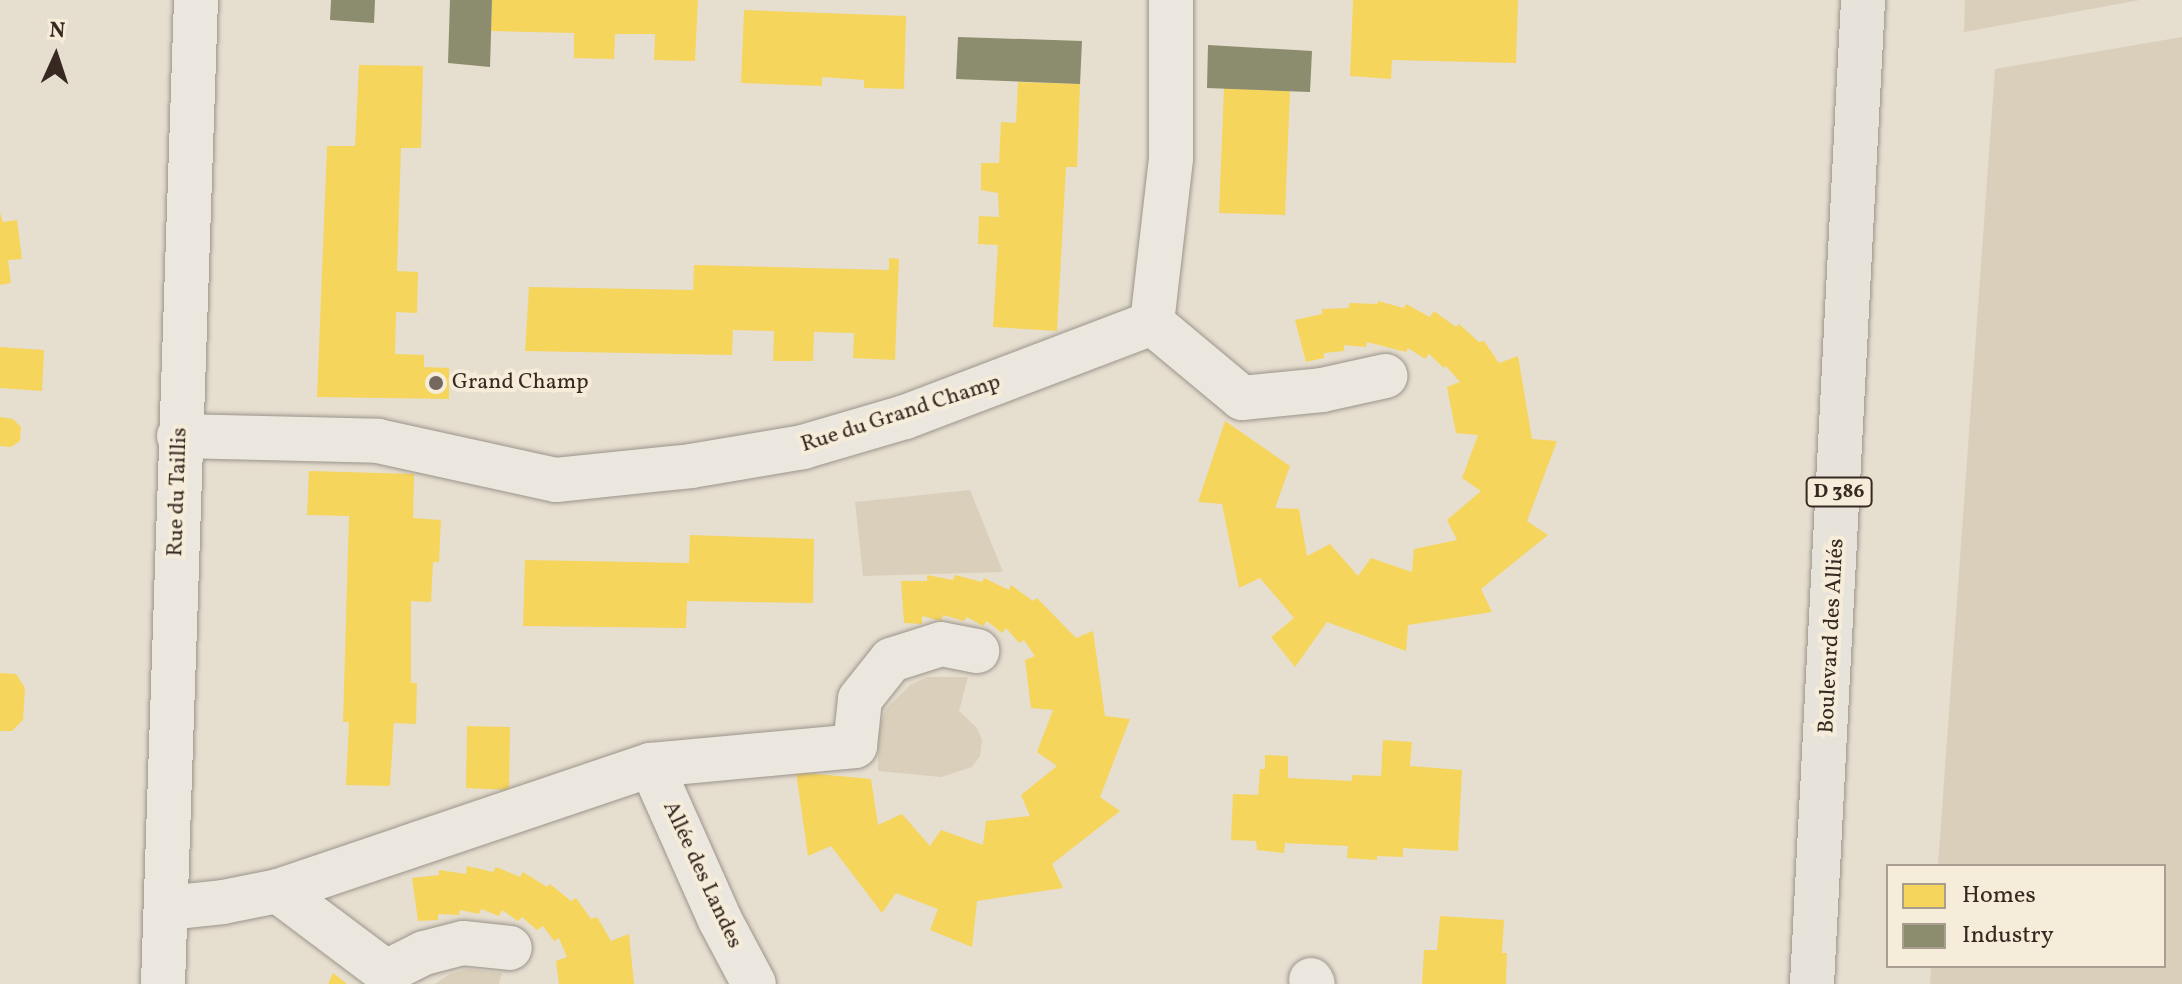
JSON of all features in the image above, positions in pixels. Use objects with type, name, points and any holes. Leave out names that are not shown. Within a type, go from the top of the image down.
[{"type":"main road","name":"Boulevard des Alliés","points":[[1812,984],[1863,0]]},
{"type":"street","name":"Rue du Taillis","points":[[163,984],[196,0]]},
{"type":"street","points":[[1171,0],[1171,158],[1152,323],[1242,398],[1322,390],[1385,376]]},
{"type":"street","name":"Rue du Grand Champ","points":[[179,436],[378,441],[556,480],[691,466],[803,447],[905,417],[1152,323]]},
{"type":"street","points":[[167,908],[223,902],[278,891],[651,765],[855,746],[860,699],[891,660],[941,644],[977,651]]},
{"type":"street","name":"Allée des Landes","points":[[651,765],[720,920],[754,984]]},
{"type":"street","points":[[278,891],[386,972],[424,953],[463,943],[510,948]]},
{"type":"shaded area","points":[[1965,0],[2140,0],[1964,32]]},
{"type":"shaded area","points":[[2182,37],[2182,984],[1930,984],[1931,968],[2166,968],[2166,864],[1938,864],[1995,69]]},
{"type":"shaded area","points":[[970,490],[1003,572],[863,576],[855,502]]},
{"type":"shaded area","points":[[927,677],[968,677],[959,711],[977,728],[982,740],[980,756],[972,767],[941,777],[878,771],[878,733],[886,709],[910,685]]},
{"type":"shaded area","points":[[467,969],[502,973],[499,984],[435,984],[450,974]]},
{"type":"building: Homes","points":[[492,0],[698,0],[695,61],[654,60],[655,34],[615,34],[614,59],[574,58],[574,33],[491,31]]},
{"type":"building: Homes","points":[[1353,0],[1518,0],[1516,63],[1392,60],[1391,79],[1350,76]]},
{"type":"building: Homes","points":[[744,10],[906,16],[904,89],[864,88],[864,80],[822,77],[822,86],[741,83]]},
{"type":"building: Homes","points":[[359,65],[423,66],[421,148],[401,148],[397,271],[418,272],[417,313],[396,312],[395,354],[424,355],[424,367],[449,368],[449,399],[317,397],[327,146],[355,146]]},
{"type":"building: Homes","points":[[1018,82],[1080,84],[1077,167],[1066,167],[1057,331],[993,327],[998,245],[978,244],[979,216],[999,217],[998,193],[981,190],[981,163],[999,163],[1001,122],[1016,123]]},
{"type":"building: Homes","points":[[1224,88],[1290,91],[1285,215],[1219,213]]},
{"type":"building: Homes","points":[[0,213],[3,222],[17,220],[22,259],[8,260],[11,283],[0,285]]},
{"type":"building: Homes","points":[[889,258],[899,259],[895,360],[853,358],[854,333],[814,332],[813,361],[773,361],[774,331],[733,330],[732,355],[525,351],[529,287],[693,290],[694,265],[889,270]]},
{"type":"building: Homes","points":[[1378,301],[1404,308],[1406,304],[1430,317],[1434,311],[1456,327],[1459,324],[1479,342],[1484,341],[1499,363],[1518,356],[1532,439],[1557,441],[1527,521],[1548,535],[1481,589],[1492,612],[1408,625],[1406,651],[1327,622],[1295,667],[1271,637],[1294,618],[1260,578],[1239,588],[1222,504],[1198,502],[1225,421],[1290,466],[1275,508],[1299,509],[1307,556],[1330,544],[1358,576],[1371,558],[1412,572],[1414,549],[1457,540],[1447,520],[1481,491],[1462,478],[1478,435],[1456,433],[1447,387],[1460,382],[1446,366],[1444,368],[1429,354],[1425,359],[1408,348],[1406,352],[1367,342],[1366,347],[1344,345],[1344,351],[1324,353],[1324,358],[1306,362],[1295,320],[1322,314],[1322,309],[1348,308],[1350,303],[1377,304]]},
{"type":"building: Homes","points":[[0,347],[44,350],[42,391],[0,388]]},
{"type":"building: Homes","points":[[0,417],[13,419],[21,427],[20,441],[11,447],[0,446]]},
{"type":"building: Homes","points":[[309,471],[414,474],[413,518],[441,520],[439,562],[433,562],[431,602],[411,601],[411,683],[417,683],[416,724],[394,723],[390,786],[346,785],[349,722],[343,722],[349,516],[307,515]]},
{"type":"building: Homes","points":[[690,535],[814,539],[813,603],[687,601],[686,628],[523,626],[525,560],[689,563]]},
{"type":"building: Homes","points":[[927,575],[953,580],[955,575],[982,582],[984,578],[1009,590],[1011,585],[1033,601],[1037,598],[1076,638],[1093,631],[1105,716],[1130,719],[1100,797],[1120,811],[1052,864],[1063,888],[977,901],[972,947],[930,930],[938,909],[896,893],[882,913],[831,846],[808,856],[796,772],[871,779],[878,825],[902,814],[930,846],[941,830],[983,845],[986,821],[1030,816],[1021,795],[1057,766],[1037,752],[1053,710],[1031,708],[1025,660],[1035,656],[1024,640],[1019,643],[1006,628],[1002,633],[987,621],[983,626],[967,617],[964,621],[943,615],[941,621],[922,616],[922,624],[904,623],[901,581],[927,581]]},
{"type":"building: Homes","points":[[0,673],[16,674],[25,688],[23,720],[12,731],[0,731]]},
{"type":"building: Homes","points":[[467,726],[510,727],[509,790],[466,788]]},
{"type":"building: Homes","points":[[1383,740],[1412,742],[1410,766],[1462,770],[1458,851],[1403,848],[1403,857],[1377,856],[1377,860],[1347,858],[1348,846],[1285,843],[1284,853],[1257,850],[1256,841],[1231,840],[1233,794],[1258,795],[1260,769],[1265,769],[1265,755],[1288,756],[1288,778],[1352,781],[1352,775],[1381,776]]},
{"type":"building: Homes","points":[[467,866],[493,872],[496,867],[520,877],[523,872],[547,887],[550,884],[571,901],[576,898],[591,919],[597,917],[611,941],[629,934],[634,984],[559,984],[556,961],[567,957],[559,938],[554,941],[543,926],[537,930],[522,917],[518,921],[502,910],[499,916],[481,909],[479,914],[460,910],[459,915],[438,914],[438,920],[418,921],[412,878],[439,875],[439,870],[466,874]]},
{"type":"building: Homes","points":[[1440,916],[1504,920],[1502,953],[1507,953],[1506,984],[1422,984],[1424,950],[1437,950]]},
{"type":"building: Homes","points":[[333,973],[347,984],[328,984]]},
{"type":"building: Industry","points":[[331,0],[375,0],[374,23],[330,20]]},
{"type":"building: Industry","points":[[450,0],[492,0],[490,67],[448,63]]},
{"type":"building: Industry","points":[[958,37],[1082,41],[1080,84],[956,79]]},
{"type":"building: Industry","points":[[1208,45],[1312,51],[1310,92],[1207,88]]},
{"type":"place","name":"Grand Champ","points":[[436,383]]}]
